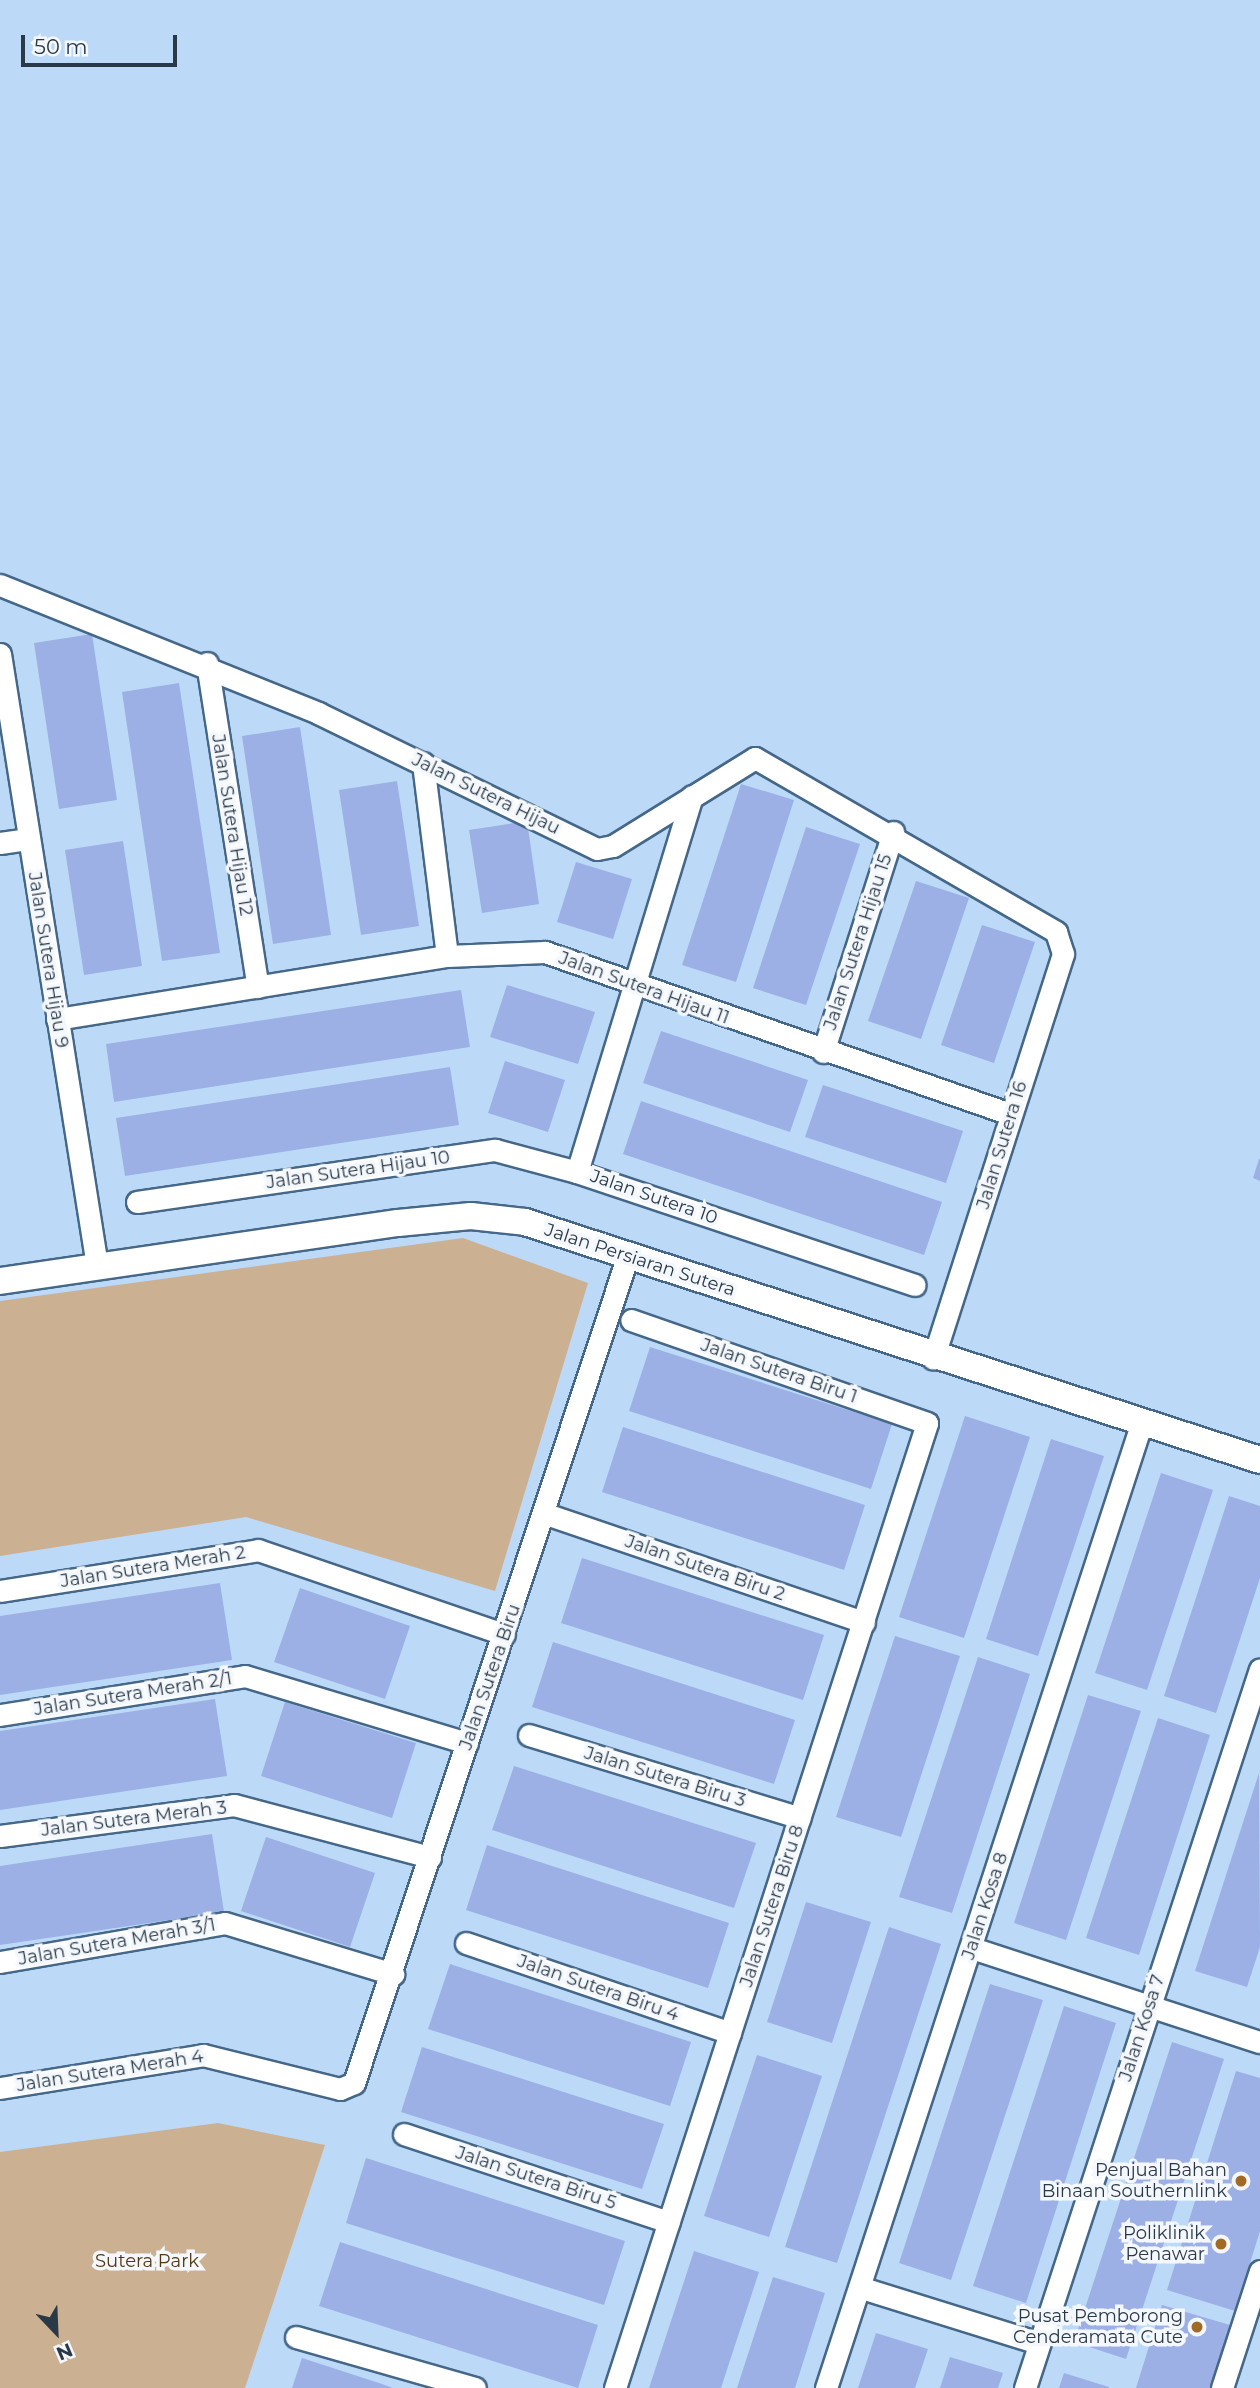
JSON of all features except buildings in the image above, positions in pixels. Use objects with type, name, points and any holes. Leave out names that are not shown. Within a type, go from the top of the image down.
[{"type":"street","name":"Jalan Sutera Hijau","points":[[0,584],[207,663],[423,763],[597,849],[613,846],[755,758],[892,832],[1056,932]]},
{"type":"street","name":"Jalan Sutera Hijau 9","points":[[0,654],[97,1266]]},
{"type":"street","name":"Jalan Sutera Hijau 12","points":[[207,663],[258,987]]},
{"type":"street","points":[[423,763],[447,956]]},
{"type":"street","name":"Jalan Sutera 10","points":[[692,796],[638,987],[577,1172],[915,1285]]},
{"type":"street","name":"Jalan Sutera Hijau 15","points":[[822,1052],[892,832]]},
{"type":"street","points":[[0,843],[29,839]]},
{"type":"street","name":"Jalan Sutera 16","points":[[933,1359],[1063,954],[1056,932]]},
{"type":"street","name":"Jalan Sutera Hijau 11","points":[[57,1019],[447,956],[544,952],[822,1052],[1011,1114]]},
{"type":"street","name":"Jalan Sutera Hijau 10","points":[[137,1202],[495,1150],[577,1172]]},
{"type":"street","name":"Jalan Persiaran Sutera","points":[[0,1281],[471,1216],[525,1222],[933,1359],[1260,1460]]},
{"type":"street","name":"Jalan Sutera Biru","points":[[340,2089],[359,2073],[394,1974],[467,1743],[546,1514],[628,1255]]},
{"type":"street","name":"Jalan Sutera Biru 1","points":[[631,1320],[926,1423]]},
{"type":"street","name":"Jalan Kosa 8","points":[[826,2388],[862,2288],[1142,1422]]},
{"type":"street","name":"Jalan Sutera Biru 8","points":[[615,2388],[926,1423]]},
{"type":"street","name":"Jalan Sutera Biru 2","points":[[546,1514],[864,1622]]},
{"type":"street","name":"Jalan Sutera Merah 2","points":[[0,1591],[258,1550],[504,1634]]},
{"type":"street","name":"Jalan Kosa 7","points":[[1025,2388],[1260,1669]]},
{"type":"street","name":"Jalan Sutera Merah 2/1","points":[[0,1714],[245,1676],[467,1743]]},
{"type":"street","name":"Jalan Sutera Biru 3","points":[[529,1735],[800,1818]]},
{"type":"street","name":"Jalan Sutera Merah 3","points":[[0,1836],[234,1805],[430,1857]]},
{"type":"street","name":"Jalan Sutera Merah 3/1","points":[[0,1962],[225,1923],[394,1974]]},
{"type":"street","name":"Jalan Sutera Biru 4","points":[[466,1943],[730,2033]]},
{"type":"street","points":[[972,1948],[1150,2003],[1260,2042]]},
{"type":"street","name":"Jalan Sutera Merah 4","points":[[0,2088],[202,2055],[340,2089]]},
{"type":"street","name":"Jalan Sutera Biru 5","points":[[404,2134],[669,2221]]},
{"type":"street","points":[[1222,2388],[1260,2271]]},
{"type":"street","points":[[862,2288],[1040,2343]]},
{"type":"street","points":[[296,2337],[475,2388]]},
{"type":"green space","points":[[463,1238],[588,1283],[495,1591],[246,1517],[0,1556],[0,1301]]},
{"type":"green space","name":"Sutera Park","points":[[218,2123],[325,2145],[245,2388],[0,2388],[0,2152]]},
{"type":"place","name":"Penjual Bahan Binaan Southernlink","points":[[1241,2181]]},
{"type":"place","name":"Poliklinik Penawar","points":[[1221,2244]]},
{"type":"place","name":"Pusat Pemborong Cenderamata Cute","points":[[1197,2327]]}]
